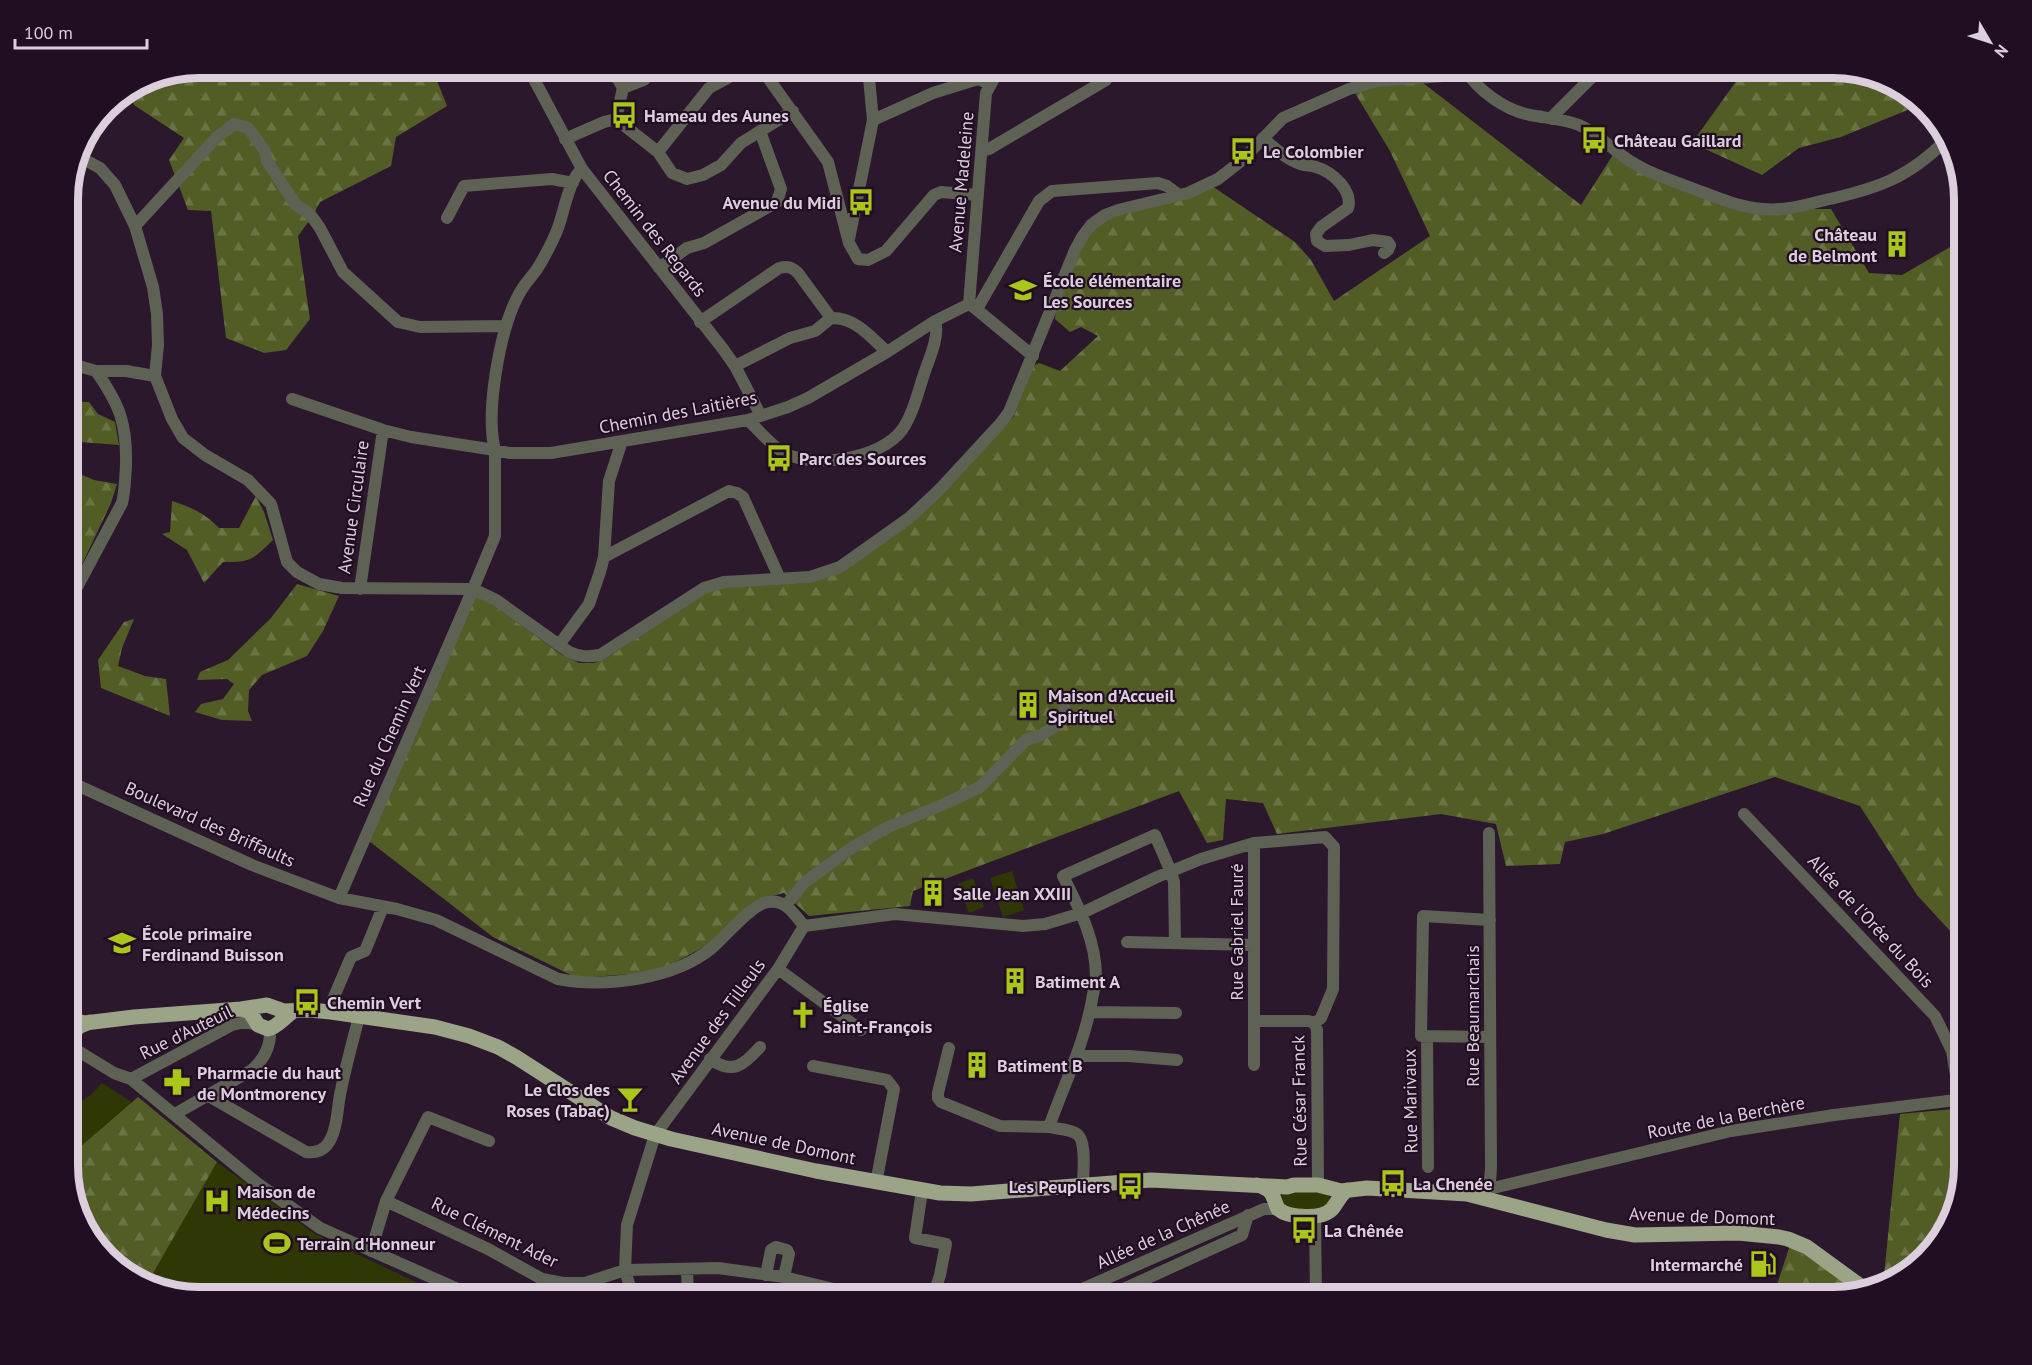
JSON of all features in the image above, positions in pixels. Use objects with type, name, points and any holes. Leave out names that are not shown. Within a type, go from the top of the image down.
[{"type":"main road","points":[[78,1023],[241,1009],[267,1022]]},
{"type":"main road","name":"Avenue de Domont","points":[[267,1022],[294,1011],[309,1010],[435,1027],[483,1041],[516,1057],[611,1118],[655,1135],[922,1191],[970,1194],[1151,1180],[1287,1187],[1294,1185],[1328,1192],[1367,1188],[1467,1194],[1492,1191],[1515,1206],[1606,1230],[1635,1235],[1738,1233],[1788,1239],[1818,1254],[1858,1284]]},
{"type":"main road","points":[[1257,1185],[1269,1191],[1274,1204],[1291,1215],[1315,1216],[1327,1213],[1328,1192]]},
{"type":"main road","points":[[1274,1204],[1279,1191],[1287,1187]]},
{"type":"street","name":"Chemin des Regards","points":[[533,78],[582,169],[723,349],[735,366],[761,416]]},
{"type":"street","points":[[616,78],[623,88],[616,119]]},
{"type":"street","points":[[623,88],[646,78]]},
{"type":"street","points":[[658,152],[709,88],[728,78]]},
{"type":"street","points":[[768,78],[828,162],[849,243],[858,259],[868,260],[886,250],[934,195],[941,192],[978,195]]},
{"type":"street","points":[[849,243],[873,120],[869,78]]},
{"type":"street","name":"Avenue Madeleine","points":[[973,306],[986,93],[994,78]]},
{"type":"street","points":[[85,159],[100,168],[115,185],[135,226],[153,287],[157,314],[158,345],[155,376],[172,419],[183,438],[205,455],[248,480],[271,504],[288,562],[297,572],[319,584],[342,588],[473,589],[496,600],[578,657],[600,655],[704,588],[724,582],[810,577],[840,567],[909,518],[938,490],[1009,412],[1075,250],[1091,225],[1105,215],[1118,210],[1179,195],[1218,179],[1241,161],[1283,118],[1349,89],[1377,81],[1404,78]]},
{"type":"street","points":[[1473,78],[1491,97],[1510,109],[1588,129],[1634,164],[1652,173],[1742,205],[1774,210],[1828,200],[1883,185],[1914,168],[1941,145]]},
{"type":"street","points":[[1552,119],[1591,78]]},
{"type":"street","points":[[873,120],[933,93],[978,79],[990,84]]},
{"type":"street","points":[[982,152],[1106,80]]},
{"type":"street","points":[[616,119],[658,152],[672,173],[687,179],[703,175],[721,165],[741,143],[793,111]]},
{"type":"street","points":[[565,139],[616,119]]},
{"type":"street","points":[[135,226],[216,138],[234,124],[248,128],[266,150],[267,161],[296,206],[310,214],[320,228],[342,273],[398,322],[420,327],[505,326]]},
{"type":"street","points":[[659,268],[687,248],[704,243],[777,202],[781,189],[760,131]]},
{"type":"street","points":[[1263,138],[1299,164],[1317,167],[1328,172],[1347,192],[1350,201],[1348,208],[1322,227],[1316,234],[1317,241],[1325,246],[1381,241],[1390,245],[1384,253]]},
{"type":"street","name":"Rue du Chemin Vert","points":[[339,898],[495,536],[495,450],[492,437],[495,377],[505,326],[518,294],[539,266],[557,229],[573,183],[582,169]]},
{"type":"street","points":[[447,218],[464,186],[552,178],[573,183]]},
{"type":"street","points":[[1033,356],[973,306],[1039,201],[1052,191],[1158,183],[1167,186],[1179,195]]},
{"type":"street","points":[[700,322],[779,268],[786,266],[793,268],[831,318]]},
{"type":"street","name":"Chemin des Laitières","points":[[291,399],[411,437],[509,453],[551,453],[761,416],[808,398],[935,321],[973,306]]},
{"type":"street","points":[[735,366],[789,338],[815,331],[831,318],[841,318],[858,326],[887,352]]},
{"type":"street","points":[[748,420],[784,453],[806,461],[867,454],[891,442],[907,422],[931,351],[937,328],[935,321]]},
{"type":"street","points":[[78,366],[96,370],[126,371],[155,376]]},
{"type":"street","points":[[78,585],[122,503],[125,492],[126,446],[121,414],[113,395],[96,370]]},
{"type":"street","name":"Avenue Circulaire","points":[[360,589],[383,430]]},
{"type":"street","points":[[560,645],[589,604],[604,557],[609,481],[622,441]]},
{"type":"street","points":[[604,557],[729,491],[743,497],[780,579]]},
{"type":"street","points":[[1065,699],[1064,711],[1054,727],[1026,740],[980,787],[888,827],[850,849],[804,883],[786,905],[804,926],[895,914],[1045,924],[1082,913],[1156,877],[1201,859],[1254,843]]},
{"type":"street","name":"Boulevard des Briffaults","points":[[78,785],[252,865],[339,898],[436,920],[558,979],[575,982],[637,979],[672,971],[710,949],[760,904],[779,902],[786,905]]},
{"type":"street","name":"Allée de l'Orée du Bois","points":[[1744,814],[1935,1016],[1952,1051],[1954,1061]]},
{"type":"street","name":"Rue Beaumarchais","points":[[1489,833],[1492,1191]]},
{"type":"street","points":[[1049,1127],[1078,1056],[1096,978],[1092,947],[1082,913],[1063,876],[1155,835],[1172,872],[1174,882],[1175,942]]},
{"type":"street","name":"Rue César Franck","points":[[1254,843],[1324,837],[1334,847],[1333,989],[1321,1018],[1315,1023],[1328,1192]]},
{"type":"street","name":"Rue Gabriel Fauré","points":[[1254,843],[1254,1065]]},
{"type":"street","points":[[331,1012],[333,999],[351,957],[365,951],[383,907]]},
{"type":"street","name":"Rue Marivaux","points":[[1489,1037],[1421,1036],[1423,916],[1490,920]]},
{"type":"street","name":"Avenue des Tilleuls","points":[[630,1287],[625,1270],[627,1225],[655,1135],[778,969],[804,926]]},
{"type":"street","points":[[1127,942],[1254,945]]},
{"type":"street","points":[[778,969],[861,1030]]},
{"type":"street","points":[[1090,1012],[1176,1013]]},
{"type":"street","points":[[207,1095],[306,1152],[314,1153],[323,1149],[332,1134],[359,1016]]},
{"type":"street","name":"Rue Gabriel Fauré","points":[[1254,1021],[1315,1023]]},
{"type":"street","name":"Rue d'Auteuil","points":[[131,1079],[232,1025],[245,1022],[267,1022]]},
{"type":"street","points":[[175,1114],[252,1070],[261,1062],[269,1046],[267,1022]]},
{"type":"street","name":"Rue Marivaux","points":[[1427,1036],[1428,1167]]},
{"type":"street","points":[[78,1040],[114,1073],[131,1079],[257,1182],[320,1228],[451,1287]]},
{"type":"street","points":[[710,1059],[720,1067],[729,1069],[749,1059],[760,1047]]},
{"type":"street","points":[[949,1048],[938,1092],[941,1102],[1000,1126],[1049,1127],[1073,1132],[1081,1138],[1083,1146],[1083,1185]]},
{"type":"street","points":[[1078,1056],[1129,1056],[1177,1060]]},
{"type":"street","points":[[813,1066],[887,1080],[894,1089],[876,1183]]},
{"type":"street","name":"Route de la Berchère","points":[[1492,1191],[1514,1182],[1731,1131],[1954,1100]]},
{"type":"street","points":[[371,1251],[386,1201],[428,1117],[489,1141]]},
{"type":"street","points":[[1514,1182],[1515,1206]]},
{"type":"street","points":[[922,1191],[915,1238],[946,1244],[940,1275],[935,1287]]},
{"type":"street","name":"Rue Clément Ader","points":[[386,1201],[488,1249],[542,1279],[563,1283],[585,1283],[625,1270],[718,1268],[784,1277],[825,1287]]},
{"type":"street","name":"Allée de la Chênée","points":[[1088,1287],[1274,1204]]},
{"type":"street","points":[[1130,1287],[1242,1235],[1248,1215]]},
{"type":"street","points":[[1315,1216],[1316,1287]]},
{"type":"street","points":[[766,1275],[771,1250],[776,1247],[787,1250],[789,1254],[784,1277]]},
{"type":"street","points":[[687,1269],[688,1287]]},
{"type":"street","points":[[562,1287],[563,1283]]},
{"type":"green space","points":[[191,78],[436,78],[447,106],[396,137],[391,166],[320,202],[298,236],[310,319],[286,350],[264,353],[226,338],[211,211],[188,210],[169,160],[184,138],[134,105],[132,98],[138,94],[160,84]]},
{"type":"green space","points":[[1735,78],[1857,80],[1887,90],[1913,108],[1841,137],[1799,148],[1762,175],[1692,143],[1737,80]]},
{"type":"green space","points":[[1418,79],[1581,205],[1616,150],[1718,198],[1787,209],[1831,209],[1869,273],[1902,275],[1954,245],[1954,935],[1917,895],[1860,806],[1775,777],[1603,834],[1565,842],[1560,864],[1506,866],[1496,824],[1441,814],[1277,834],[1263,803],[1226,799],[1223,840],[1207,843],[1179,791],[913,891],[910,906],[809,916],[784,893],[764,898],[706,946],[656,972],[577,978],[493,937],[369,841],[476,596],[493,605],[562,655],[579,663],[594,663],[608,657],[708,591],[726,586],[808,583],[843,570],[945,489],[1014,416],[1033,366],[1039,363],[1060,371],[1098,336],[1081,327],[1070,332],[1055,319],[1056,306],[1078,250],[1105,215],[1209,184],[1295,242],[1311,260],[1334,301],[1430,236],[1390,151],[1352,88]]},
{"type":"green space","points":[[78,402],[89,402],[98,414],[115,422],[119,445],[78,442]]},
{"type":"green space","points":[[78,473],[94,480],[117,484],[111,503],[78,573]]},
{"type":"green space","points":[[256,496],[273,540],[251,558],[223,562],[204,583],[187,550],[162,534],[170,532],[172,501],[198,512],[219,528],[239,528]]},
{"type":"green space","points":[[297,584],[339,596],[323,631],[307,656],[262,675],[249,690],[248,711],[252,721],[222,720],[195,712],[201,704],[223,699],[234,684],[227,679],[197,680],[200,672],[228,660],[271,618]]},
{"type":"green space","points":[[134,619],[122,648],[118,666],[145,676],[166,679],[170,716],[101,688],[98,660],[124,622]]},
{"type":"green space","points":[[1012,871],[1024,910],[1003,917],[990,878]]},
{"type":"green space","points":[[973,878],[984,907],[969,913],[958,884]]},
{"type":"green space","points":[[102,1083],[132,1102],[80,1147],[78,1144],[78,1103],[91,1095]]},
{"type":"green space","points":[[138,1097],[217,1162],[151,1277],[132,1267],[113,1252],[94,1227],[80,1190],[78,1144],[80,1147]]},
{"type":"green space","points":[[1954,1109],[1954,1174],[1948,1205],[1934,1233],[1913,1257],[1884,1276],[1900,1114]]},
{"type":"green space","points":[[217,1162],[315,1234],[426,1287],[199,1287],[168,1283],[151,1277]]},
{"type":"green space","points":[[1291,1189],[1328,1194],[1330,1200],[1325,1209],[1291,1210],[1286,1208],[1281,1198]]},
{"type":"green space","points":[[1790,1245],[1851,1286],[1833,1287],[1776,1287]]},
{"type":"place","name":"Hameau des Aunes","points":[[624,115]]},
{"type":"place","name":"Château Gaillard","points":[[1594,140]]},
{"type":"place","name":"Le Colombier","points":[[1243,151]]},
{"type":"place","name":"Avenue du Midi","points":[[861,202]]},
{"type":"place","name":"Château de Belmont","points":[[1897,244]]},
{"type":"place","name":"École élémentaire Les Sources","points":[[1023,290]]},
{"type":"place","name":"Parc des Sources","points":[[779,458]]},
{"type":"place","name":"Maison d'Accueil Spirituel","points":[[1028,705]]},
{"type":"place","name":"Salle Jean XXIII","points":[[933,893]]},
{"type":"place","name":"École primaire Ferdinand Buisson","points":[[122,943]]},
{"type":"place","name":"Batiment A","points":[[1015,981]]},
{"type":"place","name":"Chemin Vert","points":[[307,1002]]},
{"type":"place","name":"Église Saint-François","points":[[803,1015]]},
{"type":"place","name":"Batiment B","points":[[977,1065]]},
{"type":"place","name":"Pharmacie du haut de Montmorency","points":[[177,1082]]},
{"type":"place","name":"Le Clos des Roses (Tabac)","points":[[630,1099]]},
{"type":"place","name":"La Chenée","points":[[1393,1183]]},
{"type":"place","name":"Les Peupliers","points":[[1130,1186]]},
{"type":"place","name":"Maison de Médecins","points":[[217,1201]]},
{"type":"place","name":"La Chênée","points":[[1304,1230]]},
{"type":"place","name":"Terrain d'Honneur","points":[[277,1243]]},
{"type":"place","name":"Intermarché","points":[[1763,1264]]}]
